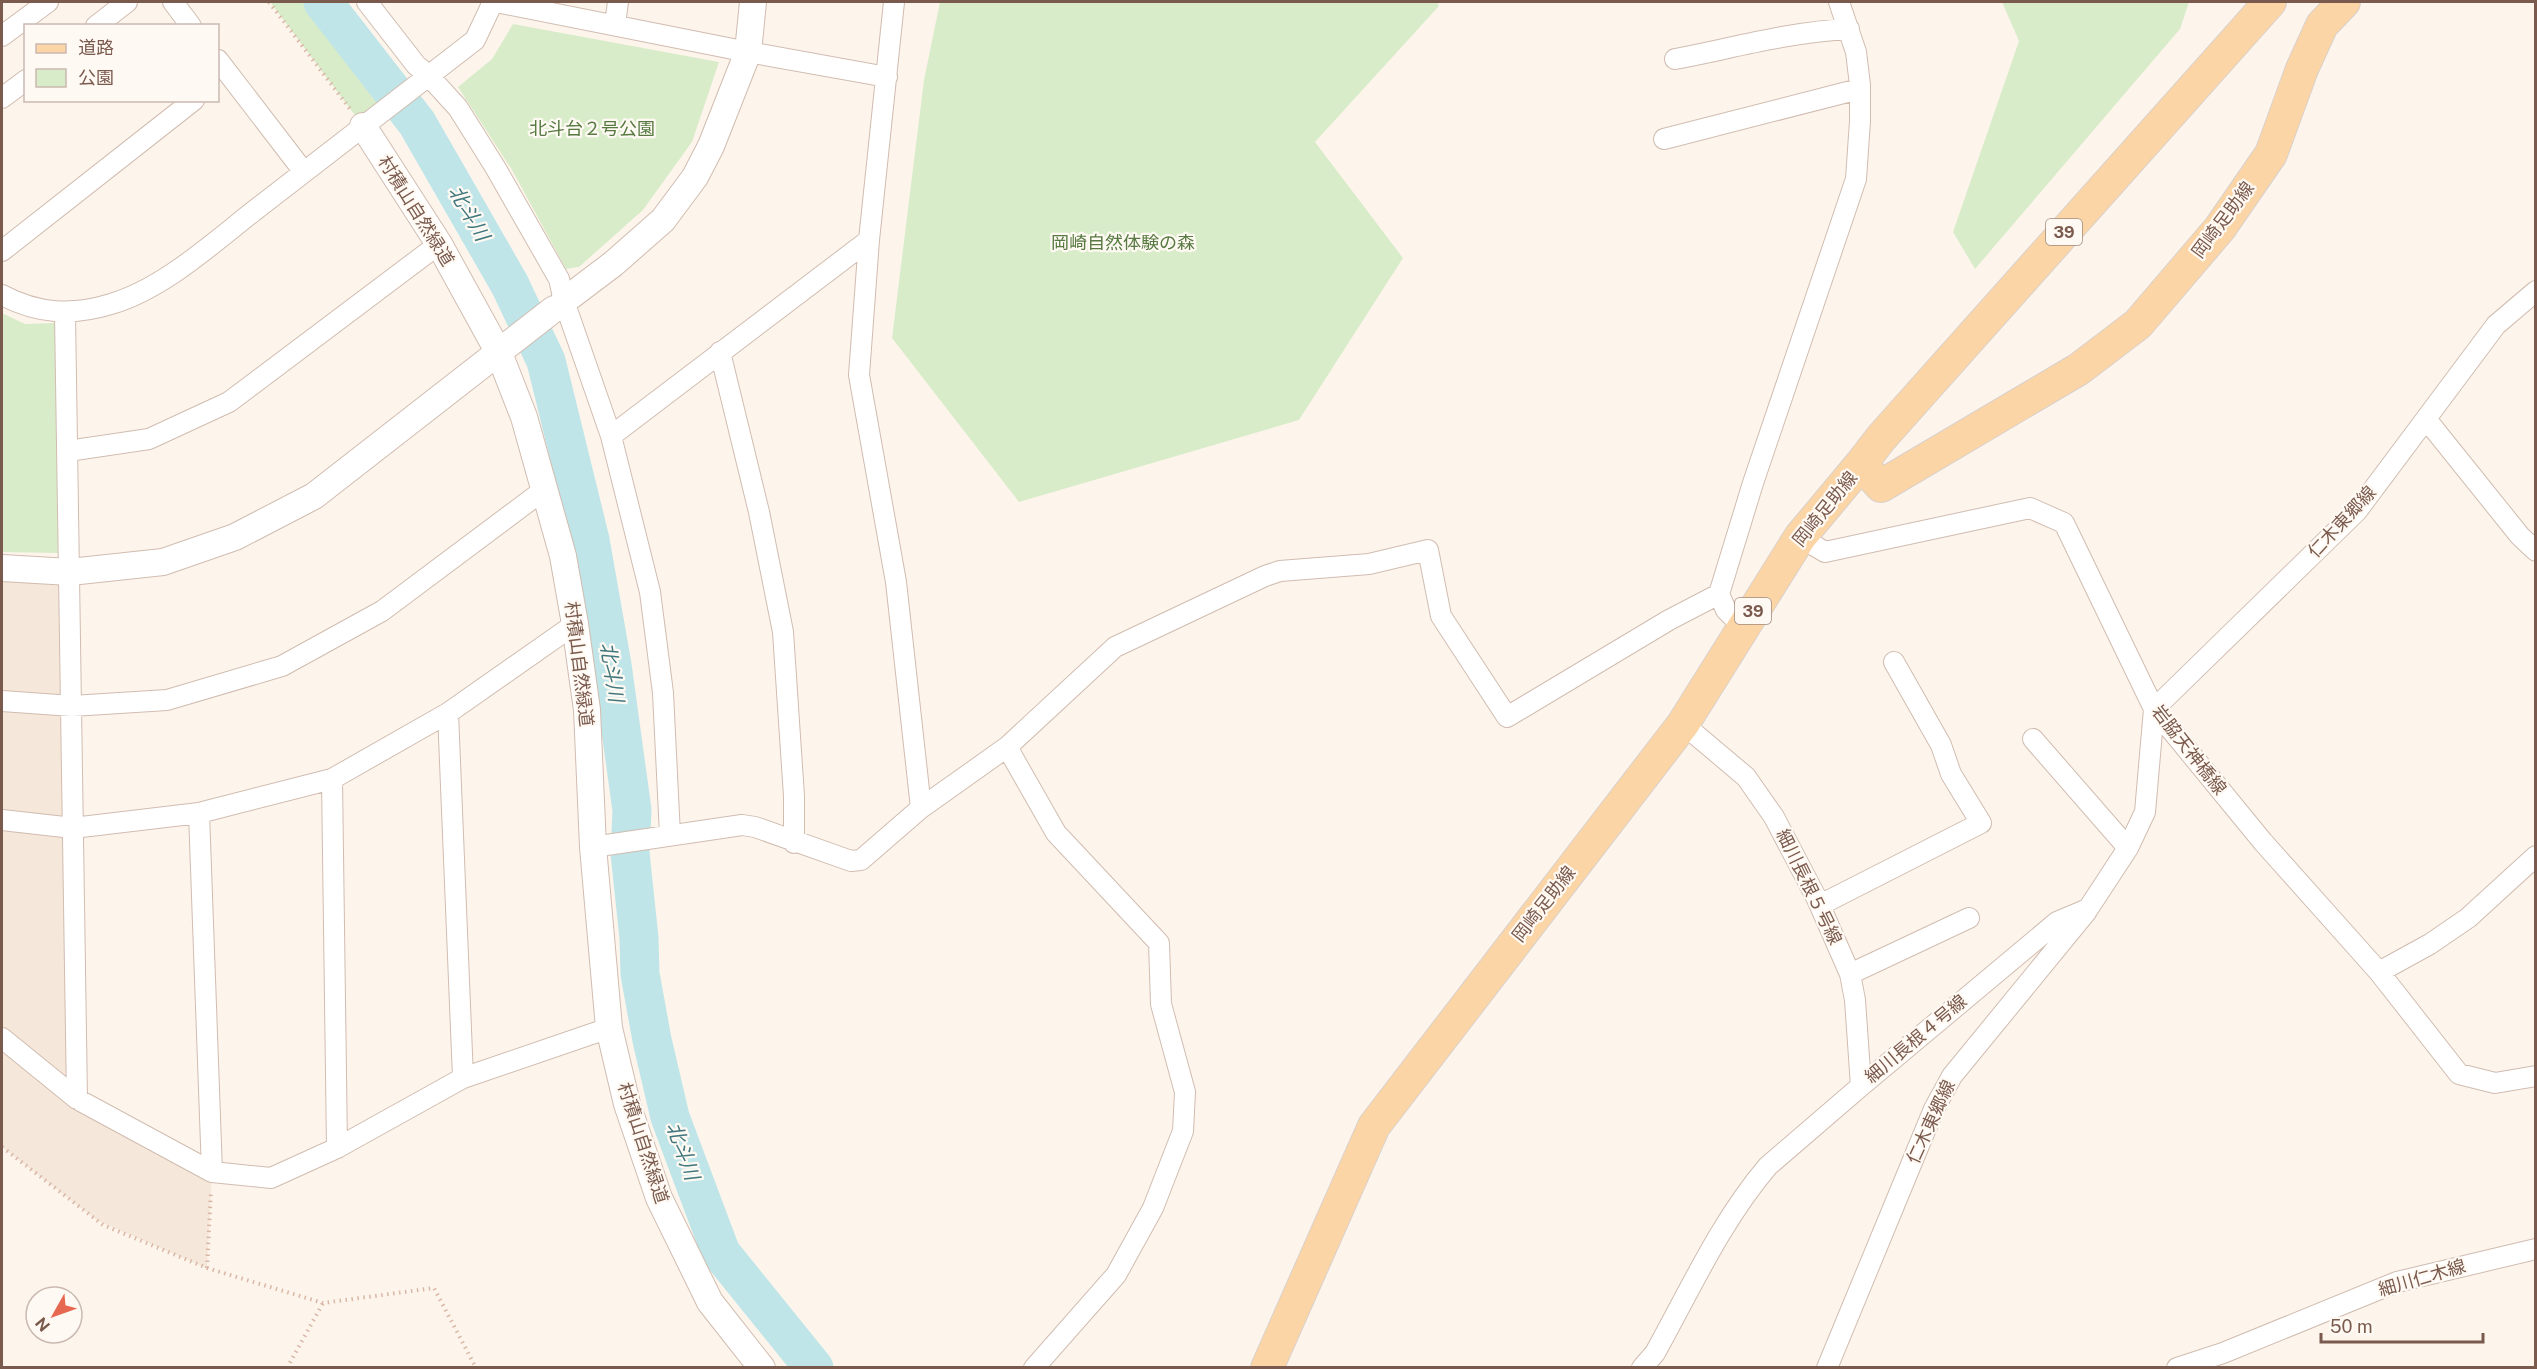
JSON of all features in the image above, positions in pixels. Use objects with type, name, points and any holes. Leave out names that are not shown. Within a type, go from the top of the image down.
[{"type":"main road","name":"岡崎足助線","points":[[1267,1368],[1374,1126],[1683,724],[1800,537],[1889,429],[2270,2]]},
{"type":"main road","name":"岡崎足助線","points":[[1861,464],[1881,486],[2079,369],[2138,324],[2220,228],[2271,154],[2306,60],[2322,25],[2344,2]]},
{"type":"street","points":[[2,36],[48,2]]},
{"type":"street","points":[[99,24],[127,2]]},
{"type":"street","points":[[173,2],[190,24]]},
{"type":"street","points":[[367,2],[416,65],[422,80],[458,108],[495,167],[559,279],[559,305],[611,436],[650,592],[663,693],[661,836]]},
{"type":"street","points":[[2,295],[21,305],[66,314],[112,304],[153,286],[202,251],[475,40],[494,2],[887,77]]},
{"type":"street","points":[[615,24],[618,2]]},
{"type":"street","points":[[2,568],[70,572],[163,562],[235,537],[314,496],[634,247],[663,220],[683,196],[711,146],[748,52],[753,2]]},
{"type":"street","points":[[894,2],[869,240],[859,375],[896,582],[921,807]]},
{"type":"street","points":[[1743,627],[1726,610],[1719,594],[1753,483],[1857,179],[1859,89],[1856,52],[1839,2]]},
{"type":"street","points":[[1675,59],[1803,33],[1849,29]]},
{"type":"street","points":[[221,72],[304,172]]},
{"type":"street","points":[[2,98],[24,82]]},
{"type":"street","points":[[1664,139],[1859,89]]},
{"type":"street","points":[[2,251],[191,102]]},
{"type":"street","name":"村積山自然緑道","points":[[368,122],[504,348],[545,489],[562,556],[575,624],[587,710],[599,846],[609,1028],[627,1104],[659,1198],[710,1302],[762,1368]]},
{"type":"street","points":[[611,436],[869,240]]},
{"type":"street","points":[[68,451],[149,439],[229,402],[439,243]]},
{"type":"street","name":"仁木東郷線","points":[[2154,709],[2357,512],[2496,325],[2535,291]]},
{"type":"street","points":[[66,314],[77,1099]]},
{"type":"street","points":[[720,352],[759,512],[783,632],[794,796],[794,843]]},
{"type":"street","points":[[2426,419],[2520,536],[2535,551]]},
{"type":"street","points":[[2,701],[72,706],[167,700],[282,666],[382,611],[545,489]]},
{"type":"street","name":"岩脇天神橋線","points":[[1800,537],[1825,552],[2030,508],[2064,523],[2154,709],[2263,842],[2379,972],[2459,1074],[2495,1083],[2535,1076]]},
{"type":"street","points":[[599,846],[742,825],[755,827],[794,843],[851,861],[861,860],[921,807],[1007,747],[1115,647],[1280,571],[1369,564],[1428,550],[1441,616],[1508,717],[1669,620],[1719,594]]},
{"type":"street","points":[[2,820],[73,828],[199,813],[332,779],[448,713],[575,624]]},
{"type":"street","points":[[1820,905],[1981,823],[1952,774],[1941,745],[1894,662]]},
{"type":"street","points":[[2088,909],[2128,848],[2145,812],[2154,709]]},
{"type":"street","points":[[448,713],[463,1078]]},
{"type":"street","name":"細川長根５号線","points":[[1683,724],[1746,777],[1774,817],[1820,905],[1850,974],[1855,1000],[1861,1086]]},
{"type":"street","points":[[2033,739],[2128,848]]},
{"type":"street","points":[[1007,747],[1056,833],[1159,943],[1161,1004],[1185,1092],[1183,1131],[1153,1208],[1116,1275],[1034,1368]]},
{"type":"street","points":[[332,779],[338,1148]]},
{"type":"street","points":[[199,813],[212,1172]]},
{"type":"street","points":[[2379,972],[2430,944],[2468,918],[2535,856]]},
{"type":"street","name":"仁木東郷線","points":[[1827,1368],[1934,1109],[1952,1076],[2088,909]]},
{"type":"street","name":"細川長根４号線","points":[[1642,1368],[1655,1353],[1721,1235],[1756,1180],[1768,1167],[2057,922],[2088,909]]},
{"type":"street","points":[[1850,974],[1969,918]]},
{"type":"street","points":[[2,1038],[77,1099],[212,1172],[271,1178],[338,1148],[463,1078],[609,1028]]},
{"type":"street","name":"細川仁木線","points":[[2177,1368],[2223,1353],[2397,1282],[2535,1249]]},
{"type":"path","points":[[269,2],[368,122]]},
{"type":"path","points":[[2,1156],[3,1148]]},
{"type":"path","points":[[3,1148],[103,1225],[207,1268],[322,1303],[434,1288],[476,1368]]},
{"type":"path","points":[[207,1268],[212,1172]]},
{"type":"path","points":[[287,1368],[322,1303]]},
{"type":"shaded area","points":[[2,568],[70,572],[77,1099],[212,1172],[207,1268],[98,1221],[2,1147]]},
{"type":"green space","points":[[270,2],[315,2],[392,104],[363,126]]},
{"type":"green space","name":"岡崎自然体験の森","points":[[940,2],[1437,2],[1439,6],[1315,142],[1403,258],[1299,420],[1019,502],[892,338],[924,80]]},
{"type":"green space","points":[[2002,2],[2189,2],[2180,29],[1975,269],[1953,232],[2019,41]]},
{"type":"green space","name":"北斗台２号公園","points":[[513,24],[719,62],[692,142],[643,210],[579,267],[566,269],[512,170],[458,87],[492,59]]},
{"type":"green space","points":[[2,313],[25,324],[55,323],[58,553],[2,552]]},
{"type":"waterway","name":"北斗川","points":[[323,2],[417,123],[510,285],[546,361],[590,540],[612,665],[632,810],[630,853],[639,938],[640,974],[652,1040],[670,1117],[721,1253],[814,1368]]}]
